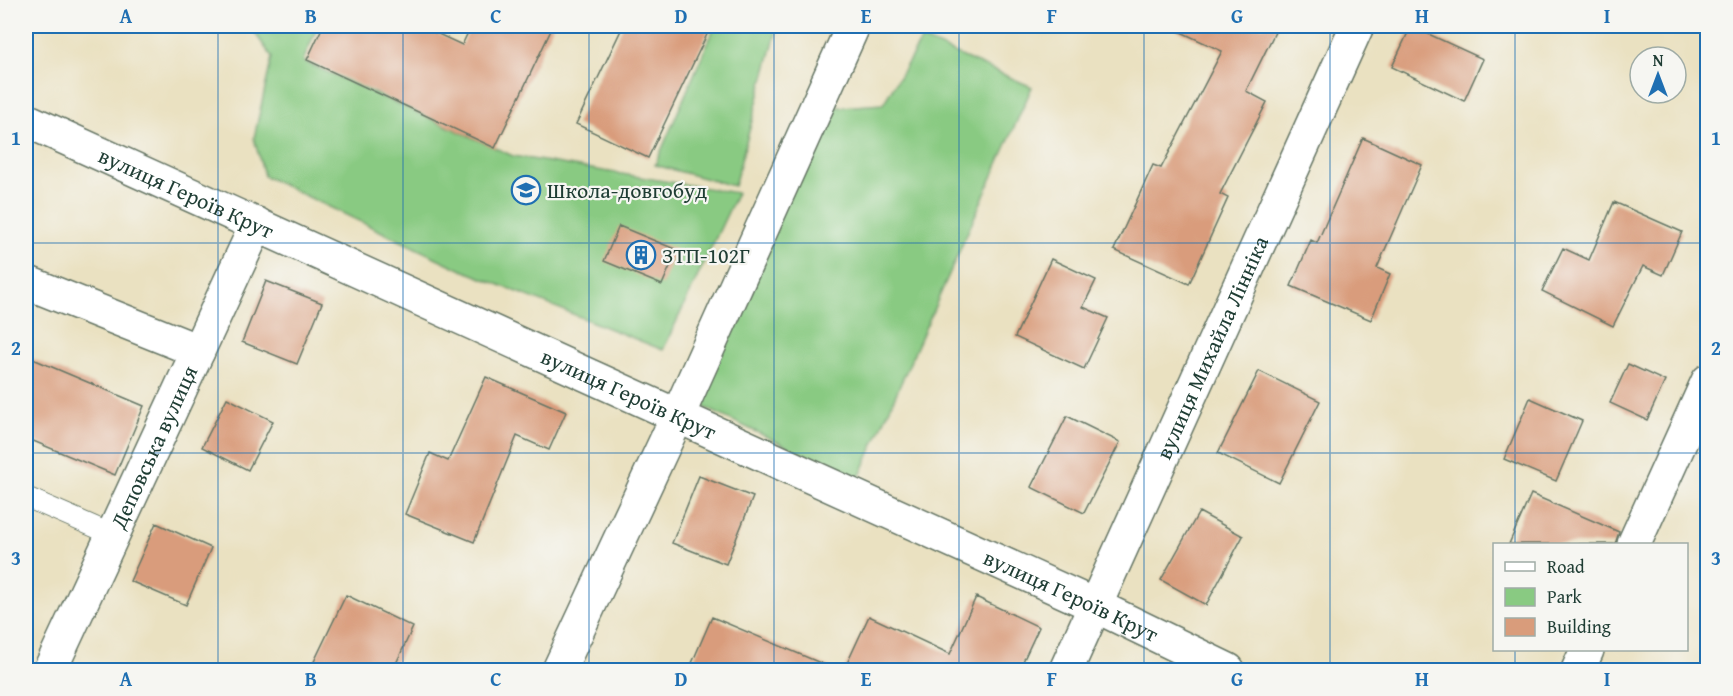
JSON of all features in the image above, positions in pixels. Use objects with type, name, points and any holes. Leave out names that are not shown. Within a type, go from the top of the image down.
[{"type":"street","points":[[559,670],[678,415],[853,26]]},
{"type":"street","name":"вулиця Михайла Лінніка","points":[[1066,670],[1357,26]]},
{"type":"street","name":"вулиця Героїв Крут","points":[[26,120],[1096,606],[1228,670]]},
{"type":"street","name":"Деповська вулиця","points":[[50,670],[257,224]]},
{"type":"street","points":[[26,282],[198,351]]},
{"type":"street","points":[[1634,543],[1707,381]]},
{"type":"street","points":[[1578,670],[1587,651]]},
{"type":"lane","points":[[26,497],[113,535]]},
{"type":"green space","points":[[250,26],[318,26],[303,61],[513,156],[737,193],[663,350],[462,270],[264,176],[254,138],[272,57]]},
{"type":"green space","points":[[715,26],[778,26],[734,186],[655,165]]},
{"type":"green space","points":[[922,39],[1032,87],[858,480],[695,403],[827,108],[883,104]]},
{"type":"building","points":[[323,26],[421,26],[462,45],[471,26],[553,26],[495,148],[307,60]]},
{"type":"building","points":[[623,26],[711,26],[648,158],[576,124]]},
{"type":"building","points":[[1168,26],[1278,26],[1246,91],[1267,102],[1220,194],[1228,198],[1189,284],[1114,250],[1153,165],[1161,168],[1222,51]]},
{"type":"building","points":[[1411,26],[1483,59],[1464,101],[1392,67]]},
{"type":"building","points":[[1363,138],[1422,165],[1377,268],[1390,274],[1371,320],[1291,286],[1311,240],[1317,243]]},
{"type":"building","points":[[1614,202],[1682,232],[1663,275],[1643,266],[1613,326],[1542,291],[1563,248],[1589,260]]},
{"type":"building","name":"ЗТП-102Г","points":[[619,226],[677,250],[662,285],[604,261]]},
{"type":"building","points":[[1051,259],[1096,280],[1083,307],[1108,318],[1084,369],[1015,337]]},
{"type":"building","points":[[266,281],[322,303],[297,364],[242,342]]},
{"type":"building","points":[[26,356],[144,406],[115,475],[26,438]]},
{"type":"building","points":[[1628,364],[1665,381],[1647,420],[1610,403]]},
{"type":"building","points":[[1259,371],[1320,401],[1279,483],[1218,453]]},
{"type":"building","points":[[486,377],[566,412],[549,450],[517,436],[474,542],[405,514],[430,453],[448,461]]},
{"type":"building","points":[[227,398],[273,421],[248,470],[202,447]]},
{"type":"building","points":[[1530,398],[1582,421],[1556,481],[1504,459]]},
{"type":"building","points":[[1067,416],[1120,442],[1084,513],[1031,487]]},
{"type":"building","points":[[699,476],[753,497],[726,564],[672,543]]},
{"type":"building","points":[[1531,494],[1619,532],[1615,543],[1509,543]]},
{"type":"building","points":[[1199,512],[1243,536],[1206,605],[1161,580]]},
{"type":"building","points":[[156,523],[211,548],[186,605],[130,581]]},
{"type":"building","points":[[346,595],[413,627],[393,670],[310,670]]},
{"type":"building","points":[[976,597],[1039,627],[1019,670],[844,670],[869,616],[950,654]]},
{"type":"building","points":[[712,617],[837,670],[689,670]]},
{"type":"place","name":"Школа-довгобуд","points":[[526,190]]},
{"type":"place","name":"ЗТП-102Г","points":[[641,255]]}]
